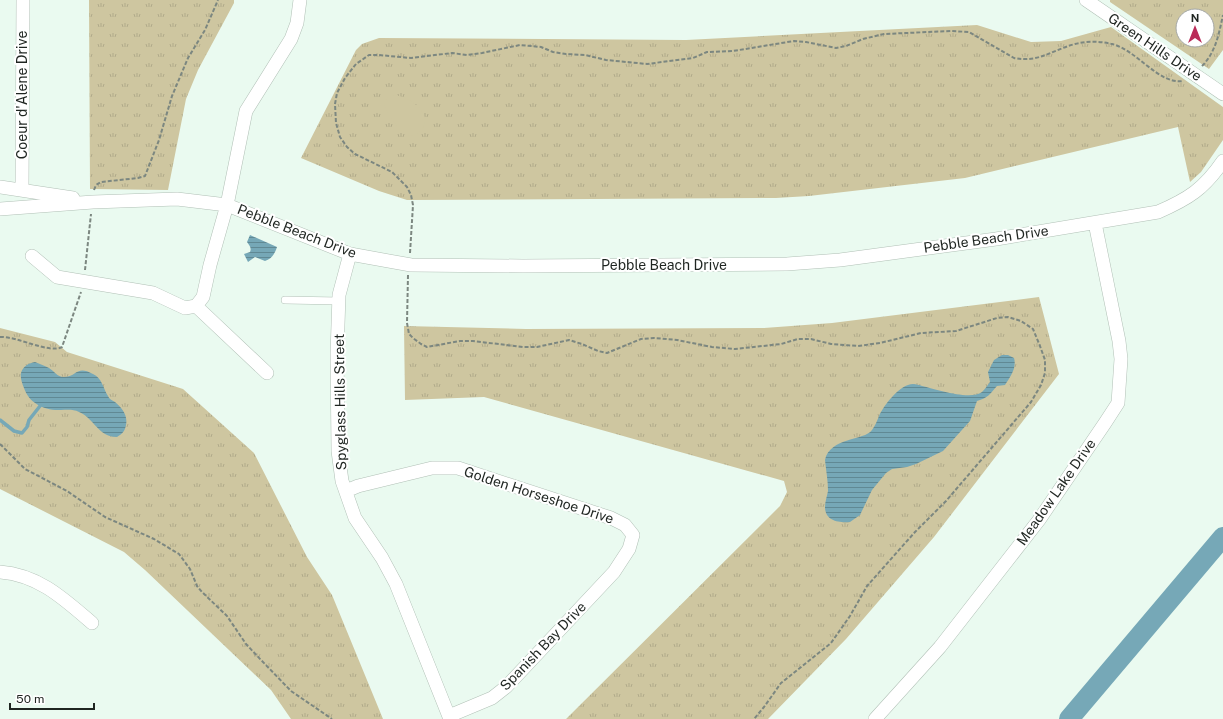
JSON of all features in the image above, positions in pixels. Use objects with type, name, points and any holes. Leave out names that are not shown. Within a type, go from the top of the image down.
[{"type":"street","name":"Coeur d'Alene Drive","points":[[22,190],[23,0]]},
{"type":"street","points":[[32,256],[57,278],[153,293],[185,308],[196,306],[203,297],[210,265],[227,205],[246,111],[291,39],[298,23],[300,0]]},
{"type":"street","name":"Green Hills Drive","points":[[1086,0],[1223,94]]},
{"type":"street","name":"Pebble Beach Drive","points":[[92,202],[177,199],[227,205],[350,254],[409,265],[524,266],[787,264],[840,260],[988,240],[1158,212],[1180,203],[1200,190],[1216,172],[1223,161]]},
{"type":"street","points":[[0,187],[92,202]]},
{"type":"street","points":[[0,209],[92,202]]},
{"type":"street","name":"Meadow Lake Drive","points":[[875,719],[940,647],[1039,520],[1118,403],[1121,359],[1119,341],[1095,223]]},
{"type":"street","name":"Spyglass Hills Street","points":[[350,254],[339,295],[337,354],[338,451],[342,481],[355,518],[382,558],[396,584],[449,718]]},
{"type":"street","points":[[196,306],[267,373]]},
{"type":"street","name":"Golden Horseshoe Drive","points":[[346,491],[358,486],[432,468],[458,468],[611,518],[625,525],[633,535],[629,549],[624,558]]},
{"type":"street","name":"Spanish Bay Drive","points":[[449,718],[492,698],[506,687],[614,572],[624,558]]},
{"type":"street","points":[[0,572],[30,578],[57,593],[92,623]]},
{"type":"lane","points":[[285,300],[339,301]]},
{"type":"path","points":[[754,719],[781,683],[831,643],[850,616],[868,586],[915,532],[946,501],[1031,402],[1042,385],[1045,373],[1045,360],[1033,329],[1020,321],[1008,317],[997,318],[956,331],[921,333],[880,343],[858,346],[831,344],[811,339],[798,339],[781,344],[735,350],[677,340],[654,338],[642,339],[607,353],[569,340],[537,347],[460,341],[427,347],[409,334],[407,323],[413,205],[411,195],[407,187],[392,172],[355,154],[347,147],[340,137],[336,123],[335,104],[337,93],[345,78],[356,64],[369,56],[379,55],[411,58],[452,53],[467,55],[520,45],[541,47],[552,52],[647,64],[693,58],[707,52],[733,51],[794,41],[836,48],[884,34],[951,31],[969,32],[1014,58],[1022,60],[1034,60],[1074,44],[1100,42],[1121,47],[1165,78],[1172,81],[1183,81],[1204,64],[1212,52],[1218,38],[1223,15]]},
{"type":"path","points":[[0,444],[25,469],[67,491],[105,518],[154,539],[179,554],[190,569],[197,586],[227,616],[246,644],[291,691],[332,719]]},
{"type":"green space","points":[[89,0],[234,0],[234,3],[198,70],[186,99],[168,190],[90,189]]},
{"type":"green space","points":[[1110,0],[1223,0],[1223,50],[1209,69],[1178,48],[1215,48],[1215,8],[1175,8],[1175,46],[1110,2]]},
{"type":"green space","points":[[977,25],[1031,42],[1061,41],[1111,27],[1223,107],[1223,140],[1201,172],[1190,182],[1178,127],[965,178],[809,196],[776,198],[407,200],[379,191],[301,158],[356,50],[362,44],[379,38],[686,40]]},
{"type":"green space","points":[[396,95],[410,101],[421,110],[425,122],[423,128],[417,134],[407,135],[404,133],[387,112],[385,107],[386,100]]},
{"type":"green space","points":[[1039,297],[1059,374],[934,537],[846,639],[768,719],[566,719],[780,506],[787,492],[784,481],[484,397],[405,400],[404,326],[526,329],[764,328],[832,323]]},
{"type":"green space","points":[[0,328],[55,342],[67,352],[183,389],[254,453],[307,557],[332,595],[383,719],[291,719],[271,690],[145,570],[124,552],[0,489]]},
{"type":"water","points":[[250,235],[277,247],[274,254],[265,261],[255,257],[248,262],[244,254],[251,251],[247,242]]},
{"type":"water","points":[[1002,355],[1008,355],[1014,358],[1015,365],[1009,379],[1005,385],[997,386],[986,397],[977,401],[970,421],[943,451],[916,464],[892,469],[886,473],[872,490],[860,515],[850,522],[833,520],[827,515],[825,507],[828,491],[825,460],[833,447],[847,440],[868,434],[872,430],[881,411],[893,396],[903,387],[908,385],[917,384],[944,392],[961,395],[977,394],[982,392],[990,382],[988,372],[994,360]]},
{"type":"water","points":[[35,362],[49,368],[63,377],[80,371],[88,372],[96,376],[109,398],[118,404],[124,412],[126,427],[123,432],[117,437],[105,434],[89,418],[79,412],[72,410],[49,409],[33,402],[26,393],[21,375],[22,371],[28,364]]},
{"type":"waterway","points":[[0,420],[14,431],[22,433],[27,427],[29,420],[40,406]]},
{"type":"waterway","points":[[1069,719],[1223,537]]}]
